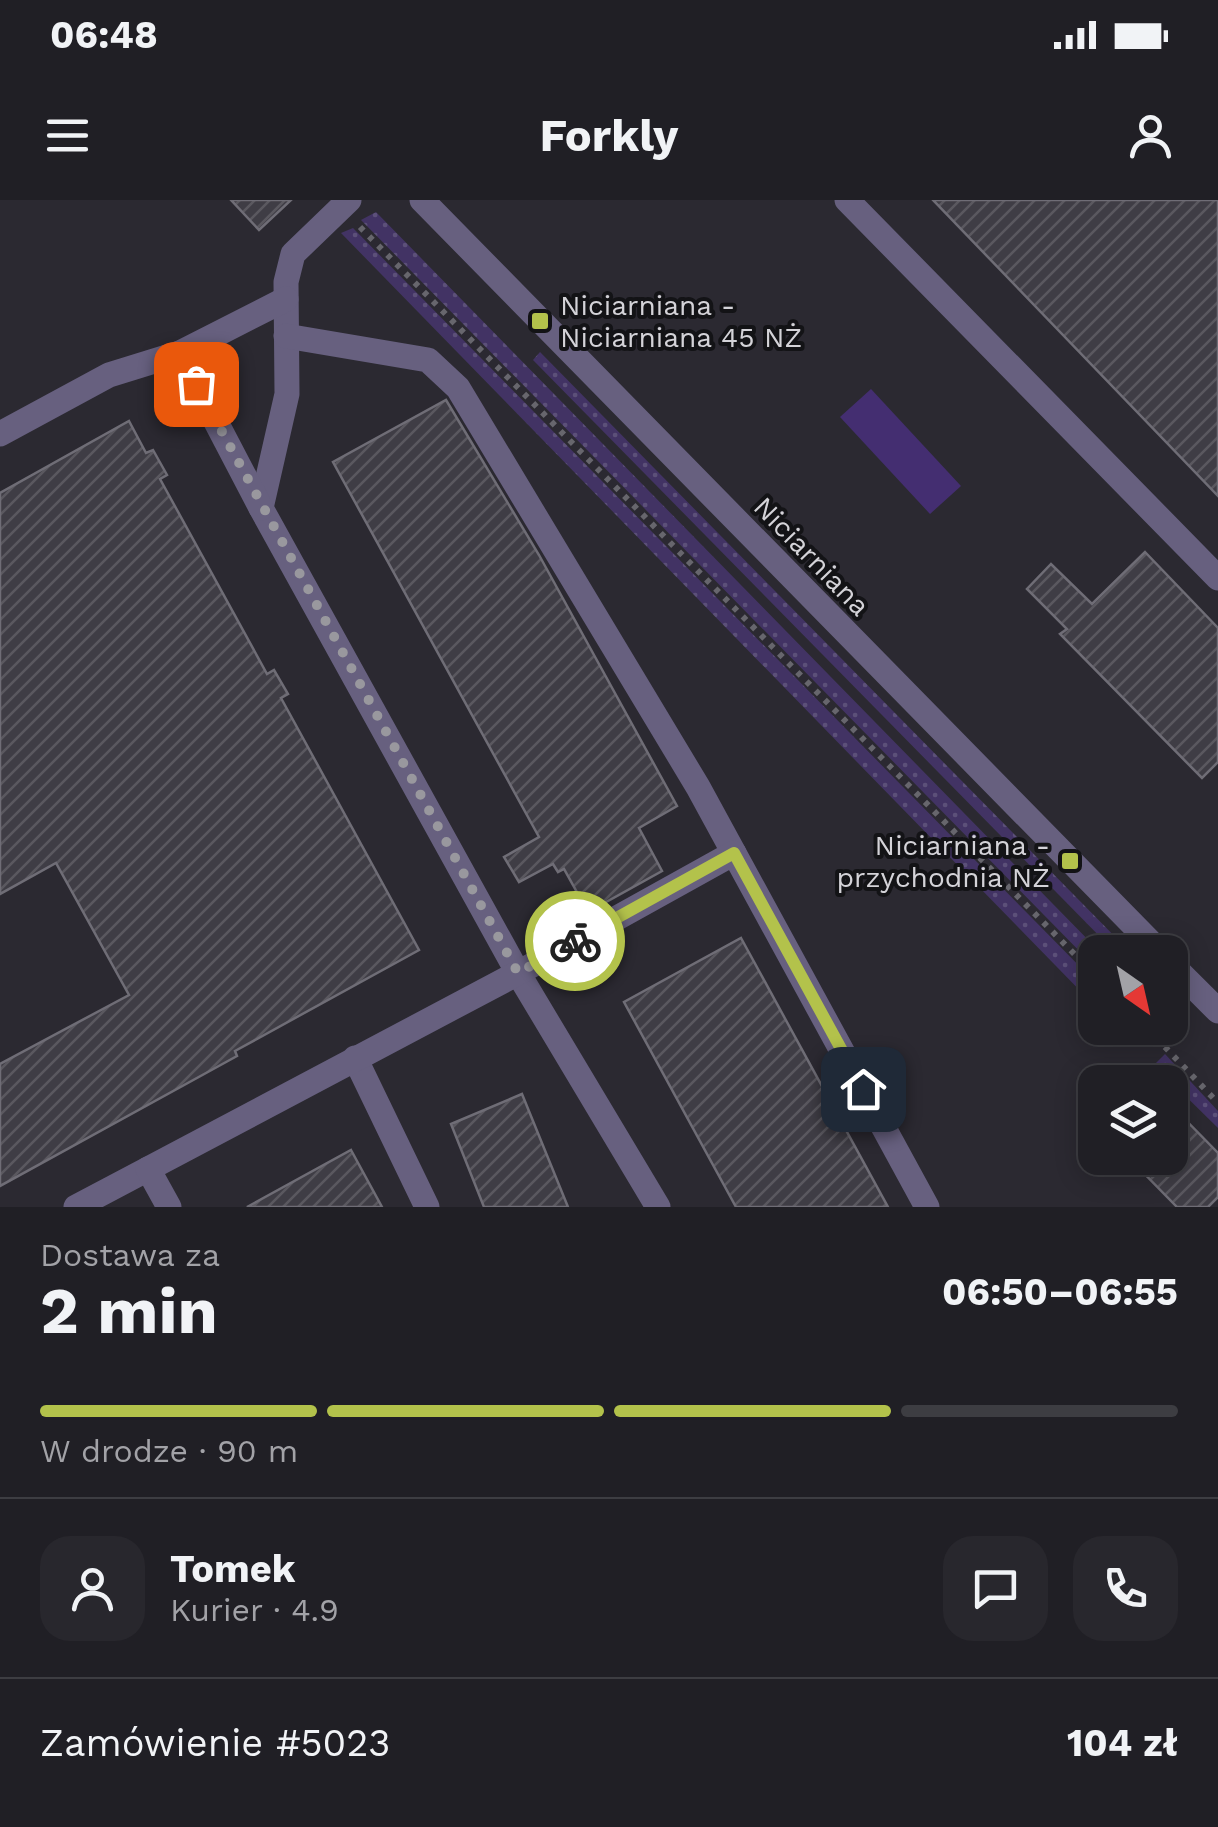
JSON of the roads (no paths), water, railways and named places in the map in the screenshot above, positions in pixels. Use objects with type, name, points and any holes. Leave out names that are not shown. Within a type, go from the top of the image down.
[{"type":"street","name":"Niciarniana","points":[[422,200],[1143,935]]},
{"type":"street","points":[[847,200],[1218,578]]},
{"type":"street","points":[[261,508],[287,394],[286,282],[293,254],[353,212]]},
{"type":"street","points":[[0,434],[109,375],[180,353],[286,299]]},
{"type":"street","points":[[286,336],[428,360],[458,388],[698,787],[927,1207]]},
{"type":"street","points":[[180,353],[261,508],[518,973],[658,1207]]},
{"type":"street","points":[[76,1207],[518,973],[734,853]]},
{"type":"street","points":[[1188,981],[1218,1011]]},
{"type":"street","points":[[354,1058],[427,1207]]},
{"type":"street","points":[[148,1168],[169,1207]]},
{"type":"place","name":"Niciarniana - Niciarniana 45 NŻ","points":[[540,321]]},
{"type":"place","name":"Niciarniana - przychodnia NŻ","points":[[1070,861]]}]
